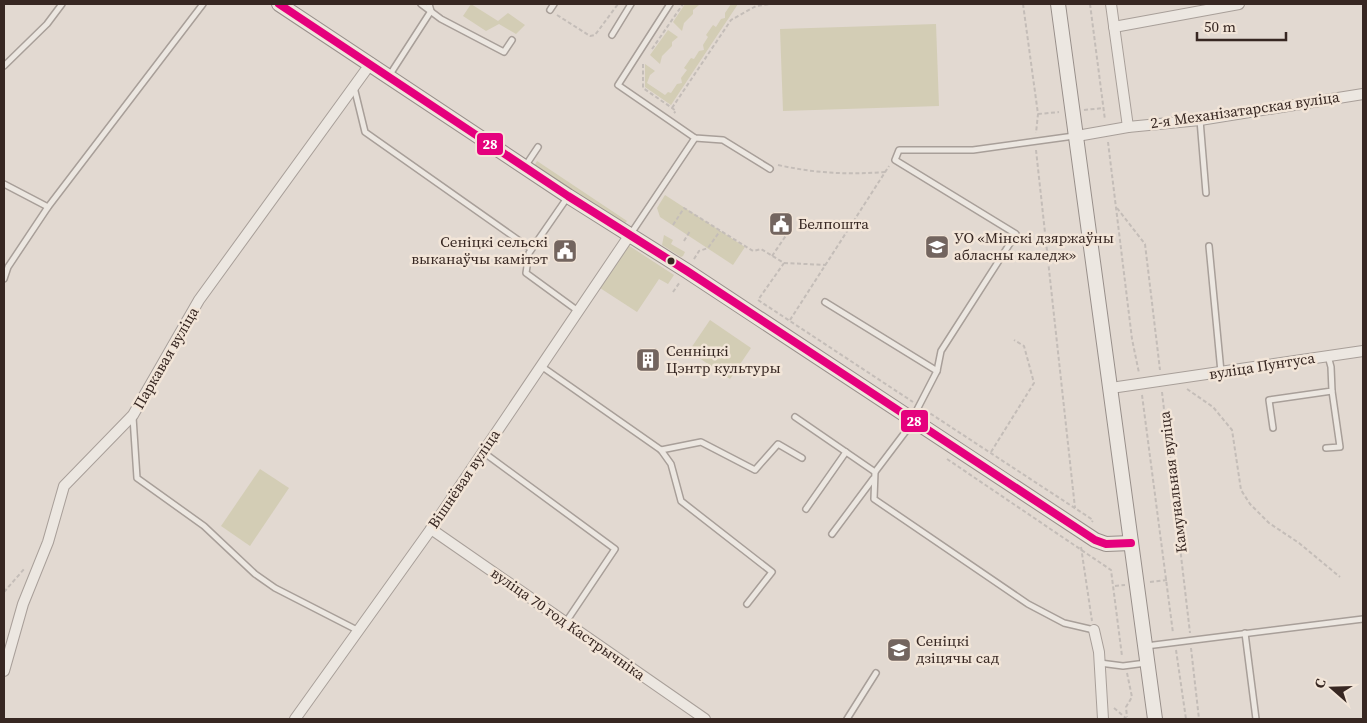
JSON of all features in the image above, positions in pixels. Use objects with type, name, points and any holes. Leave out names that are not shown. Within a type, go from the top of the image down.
[{"type":"street","points":[[279,4],[371,63],[568,196],[687,271],[1087,535],[1106,544],[1131,543]]},
{"type":"street","points":[[1058,4],[1155,719]]},
{"type":"street","points":[[1112,4],[1128,127]]},
{"type":"street","points":[[1114,27],[1239,4]]},
{"type":"street","name":"Паркавая вуліца","points":[[4,671],[23,604],[48,542],[64,486],[133,415],[199,300],[371,63]]},
{"type":"street","name":"2-я Механізатарская вуліца","points":[[1076,136],[1128,127],[1200,120],[1363,94]]},
{"type":"street","name":"Вішнёвая вуліца","points":[[295,719],[431,529],[629,236]]},
{"type":"street","name":"вуліца Пунтуса","points":[[1111,388],[1363,351]]},
{"type":"street","name":"вуліца 70 год Кастрычніка","points":[[431,529],[706,719]]},
{"type":"street","points":[[1094,630],[1099,663],[1103,719]]},
{"type":"lane","points":[[4,66],[47,24],[62,4]]},
{"type":"lane","points":[[4,279],[8,266],[48,207],[203,4]]},
{"type":"lane","points":[[420,4],[504,52],[512,40]]},
{"type":"lane","points":[[389,76],[430,11],[429,4]]},
{"type":"lane","points":[[550,10],[554,4]]},
{"type":"lane","points":[[612,34],[631,4]]},
{"type":"lane","points":[[670,4],[618,85],[695,138],[723,140],[768,168]]},
{"type":"lane","points":[[354,87],[366,132],[531,249]]},
{"type":"lane","points":[[1200,120],[1206,193]]},
{"type":"lane","points":[[1076,136],[973,150],[899,150],[895,160],[1016,234],[941,351],[937,371],[919,407],[875,472],[873,479],[874,499],[1028,604],[1064,623],[1094,630]]},
{"type":"lane","points":[[629,236],[695,138]]},
{"type":"lane","points":[[524,167],[538,147]]},
{"type":"lane","points":[[4,184],[48,207]]},
{"type":"lane","points":[[568,196],[531,249],[526,273],[578,311]]},
{"type":"lane","points":[[1209,246],[1222,372]]},
{"type":"lane","points":[[825,302],[937,371]]},
{"type":"lane","points":[[1326,448],[1340,447],[1332,391],[1331,366],[1328,356]]},
{"type":"lane","points":[[541,366],[661,450],[671,464],[682,501],[772,572],[747,604]]},
{"type":"lane","points":[[1273,428],[1269,400],[1332,391]]},
{"type":"lane","points":[[133,415],[138,478],[204,526],[256,574],[275,588],[357,630]]},
{"type":"lane","points":[[794,417],[875,472]]},
{"type":"lane","points":[[661,450],[701,442],[756,470],[778,444],[802,458]]},
{"type":"lane","points":[[483,452],[615,549],[566,622]]},
{"type":"lane","points":[[806,509],[846,452]]},
{"type":"lane","points":[[832,534],[873,479]]},
{"type":"lane","points":[[1145,646],[1363,619]]},
{"type":"lane","points":[[1246,633],[1256,719]]},
{"type":"lane","points":[[1099,663],[1123,666],[1148,663]]},
{"type":"lane","points":[[847,719],[876,673]]},
{"type":"path","points":[[550,10],[590,36],[596,36],[618,4]]},
{"type":"path","points":[[652,49],[683,4]]},
{"type":"path","points":[[672,108],[731,20],[756,6],[770,4]]},
{"type":"path","points":[[1023,4],[1038,114],[1035,141],[1075,508]]},
{"type":"path","points":[[1090,4],[1132,339],[1141,384],[1174,643],[1186,719]]},
{"type":"path","points":[[647,57],[642,64],[643,88],[676,111],[670,119]]},
{"type":"path","points":[[789,320],[899,150]]},
{"type":"path","points":[[768,168],[776,164],[806,171],[844,175],[884,172]]},
{"type":"path","name":"Камунальная вуліца","points":[[1116,206],[1145,244],[1199,719]]},
{"type":"path","points":[[673,225],[684,208],[753,251],[761,248],[784,263],[826,265]]},
{"type":"path","points":[[684,241],[690,231]]},
{"type":"path","points":[[699,251],[708,248],[720,231]]},
{"type":"path","points":[[772,256],[787,234],[783,231]]},
{"type":"path","points":[[784,263],[758,300],[1093,520],[1080,549],[1094,630]]},
{"type":"path","points":[[991,452],[1034,383],[1024,346],[1014,340]]},
{"type":"path","points":[[1181,384],[1213,407],[1232,430],[1241,490],[1250,504],[1269,523],[1299,543],[1340,577]]},
{"type":"path","points":[[1016,404],[1020,406]]},
{"type":"path","points":[[939,454],[1111,570],[1123,666],[1129,678],[1132,697],[1126,707],[1127,718]]},
{"type":"path","points":[[1101,699],[1127,718]]},
{"type":"shaded area","points":[[471,4],[498,21],[508,13],[525,25],[516,34],[499,24],[486,31],[463,16]]},
{"type":"shaded area","points":[[685,4],[699,5],[684,23],[682,31],[673,22]]},
{"type":"shaded area","points":[[731,4],[738,4],[671,105],[645,87],[645,64],[655,71],[650,75],[647,83],[665,95],[668,92],[671,93],[677,84],[682,83],[681,78],[687,70],[684,68],[691,58],[694,59],[699,51],[704,50],[703,45],[708,37],[706,35],[713,25],[716,27],[721,19],[725,18],[725,13]]},
{"type":"shaded area","points":[[936,24],[939,106],[783,111],[780,29]]},
{"type":"shaded area","points":[[668,30],[678,37],[662,56],[660,64],[650,55]]},
{"type":"shaded area","points":[[537,161],[627,221],[623,226],[533,168]]},
{"type":"shaded area","points":[[665,195],[745,247],[733,265],[660,217],[657,208]]},
{"type":"shaded area","points":[[664,235],[673,240],[671,244],[685,252],[683,256],[681,257],[662,245]]},
{"type":"shaded area","points":[[628,245],[674,275],[668,284],[659,279],[637,312],[600,288]]},
{"type":"shaded area","points":[[710,320],[751,348],[730,379],[689,351]]},
{"type":"shaded area","points":[[260,469],[289,488],[250,546],[221,526]]},
{"type":"transit line","name":"28","points":[[279,4],[568,196],[687,271],[1095,540],[1106,544],[1131,543]]},
{"type":"place","name":"Белпошта","points":[[781,224]]},
{"type":"place","name":"УО «Мінскі дзяржаўны абласны каледж»","points":[[937,247]]},
{"type":"place","name":"Сеніцкі сельскі выканаўчы камітэт","points":[[565,251]]},
{"type":"place","name":"Сенніцкі Цэнтр культуры","points":[[648,360]]},
{"type":"place","name":"Сеніцкі дзіцячы сад","points":[[899,650]]}]
